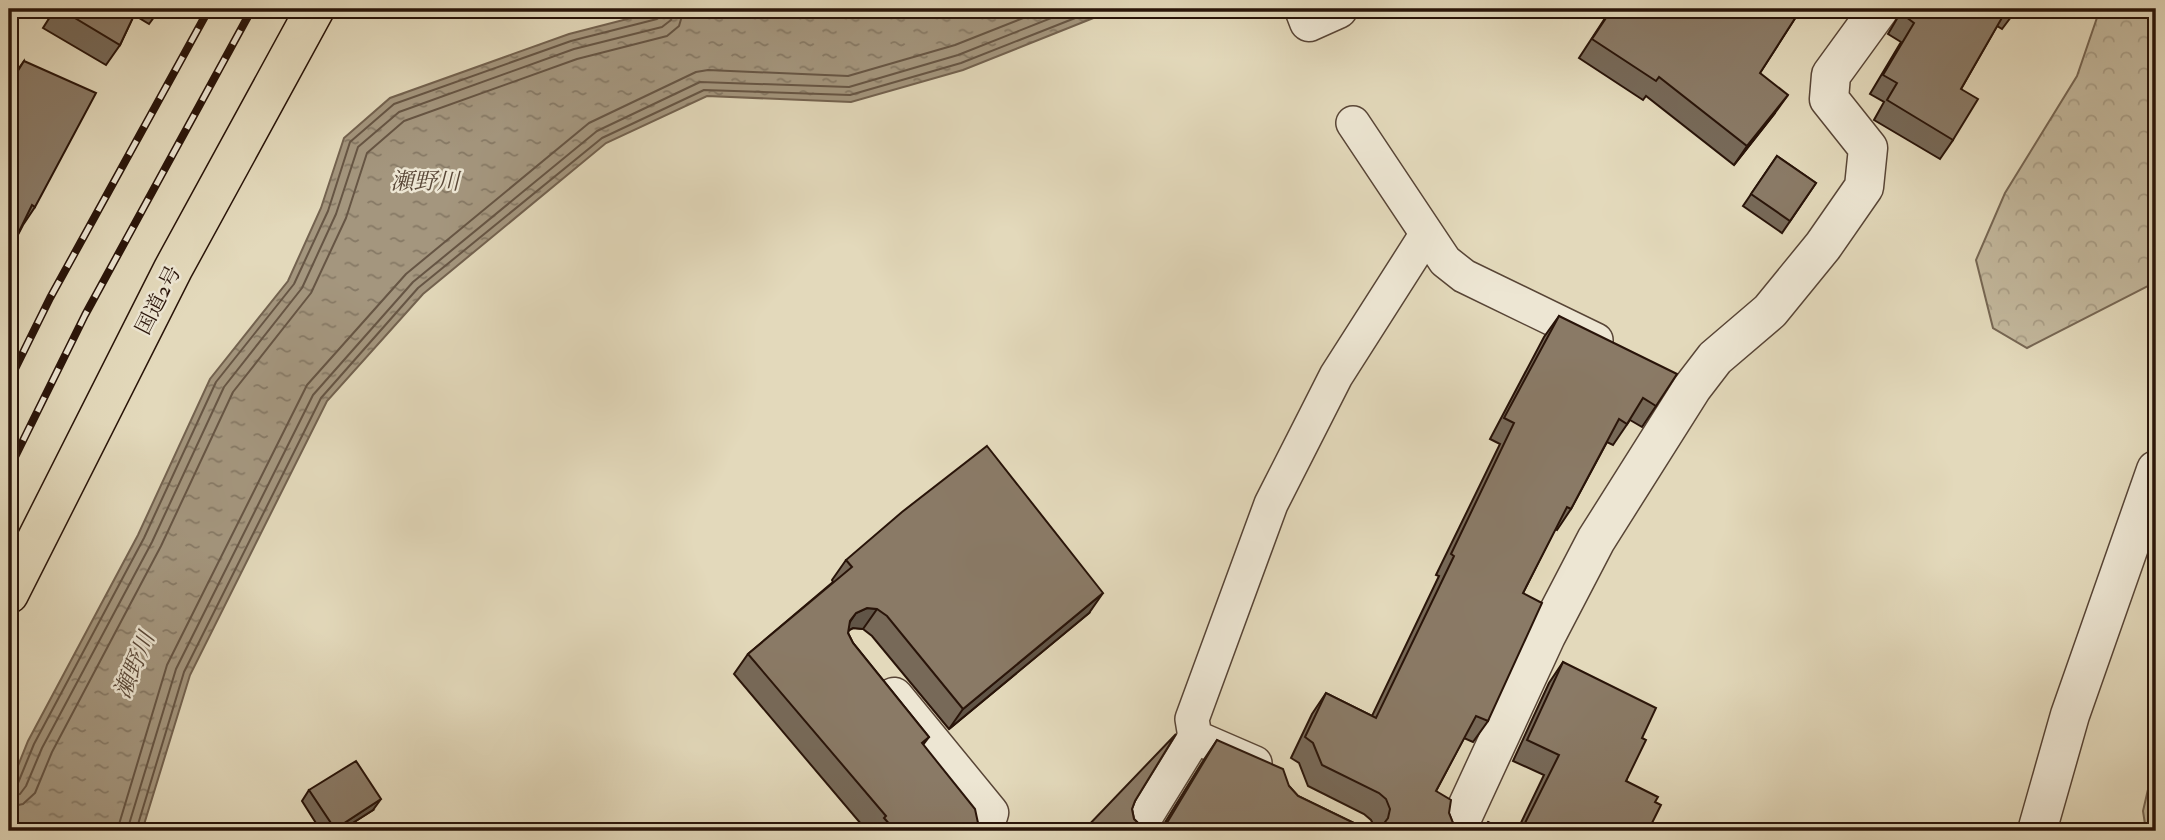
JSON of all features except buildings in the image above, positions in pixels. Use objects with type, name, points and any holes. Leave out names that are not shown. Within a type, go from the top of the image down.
[{"type":"highway","name":"国道2号","points":[[9,594],[173,270],[315,9]]},
{"type":"street","points":[[1304,9],[1309,22],[1338,9]]},
{"type":"street","points":[[1456,831],[1546,636],[1680,383],[1715,358],[1770,311],[1823,246],[1864,187],[1868,148],[1829,99],[1830,75],[1879,9]]},
{"type":"street","points":[[2037,831],[2070,715],[2156,470]]},
{"type":"street","points":[[872,670],[989,813],[982,831]]},
{"type":"lane","points":[[1353,123],[1446,261],[1464,276],[1621,353]]},
{"type":"lane","points":[[1137,831],[1195,737],[1192,719],[1271,504],[1336,376],[1426,235]]},
{"type":"lane","points":[[1195,737],[1284,776]]},
{"type":"green space","points":[[2100,9],[2156,9],[2156,282],[2027,348],[1993,328],[1976,260],[2005,193],[2077,76]]},
{"type":"green space","points":[[2156,755],[2156,831],[2146,831],[2143,811]]},
{"type":"water","name":"瀬野川","points":[[666,9],[1116,9],[963,70],[851,102],[707,96],[606,143],[423,294],[327,401],[190,675],[142,831],[9,831],[9,788],[28,741],[138,535],[210,379],[288,281],[321,208],[344,138],[390,98],[569,34]]},
{"type":"railway","points":[[9,381],[50,298],[209,9]]},
{"type":"railway","points":[[9,469],[85,315],[252,9]]}]
